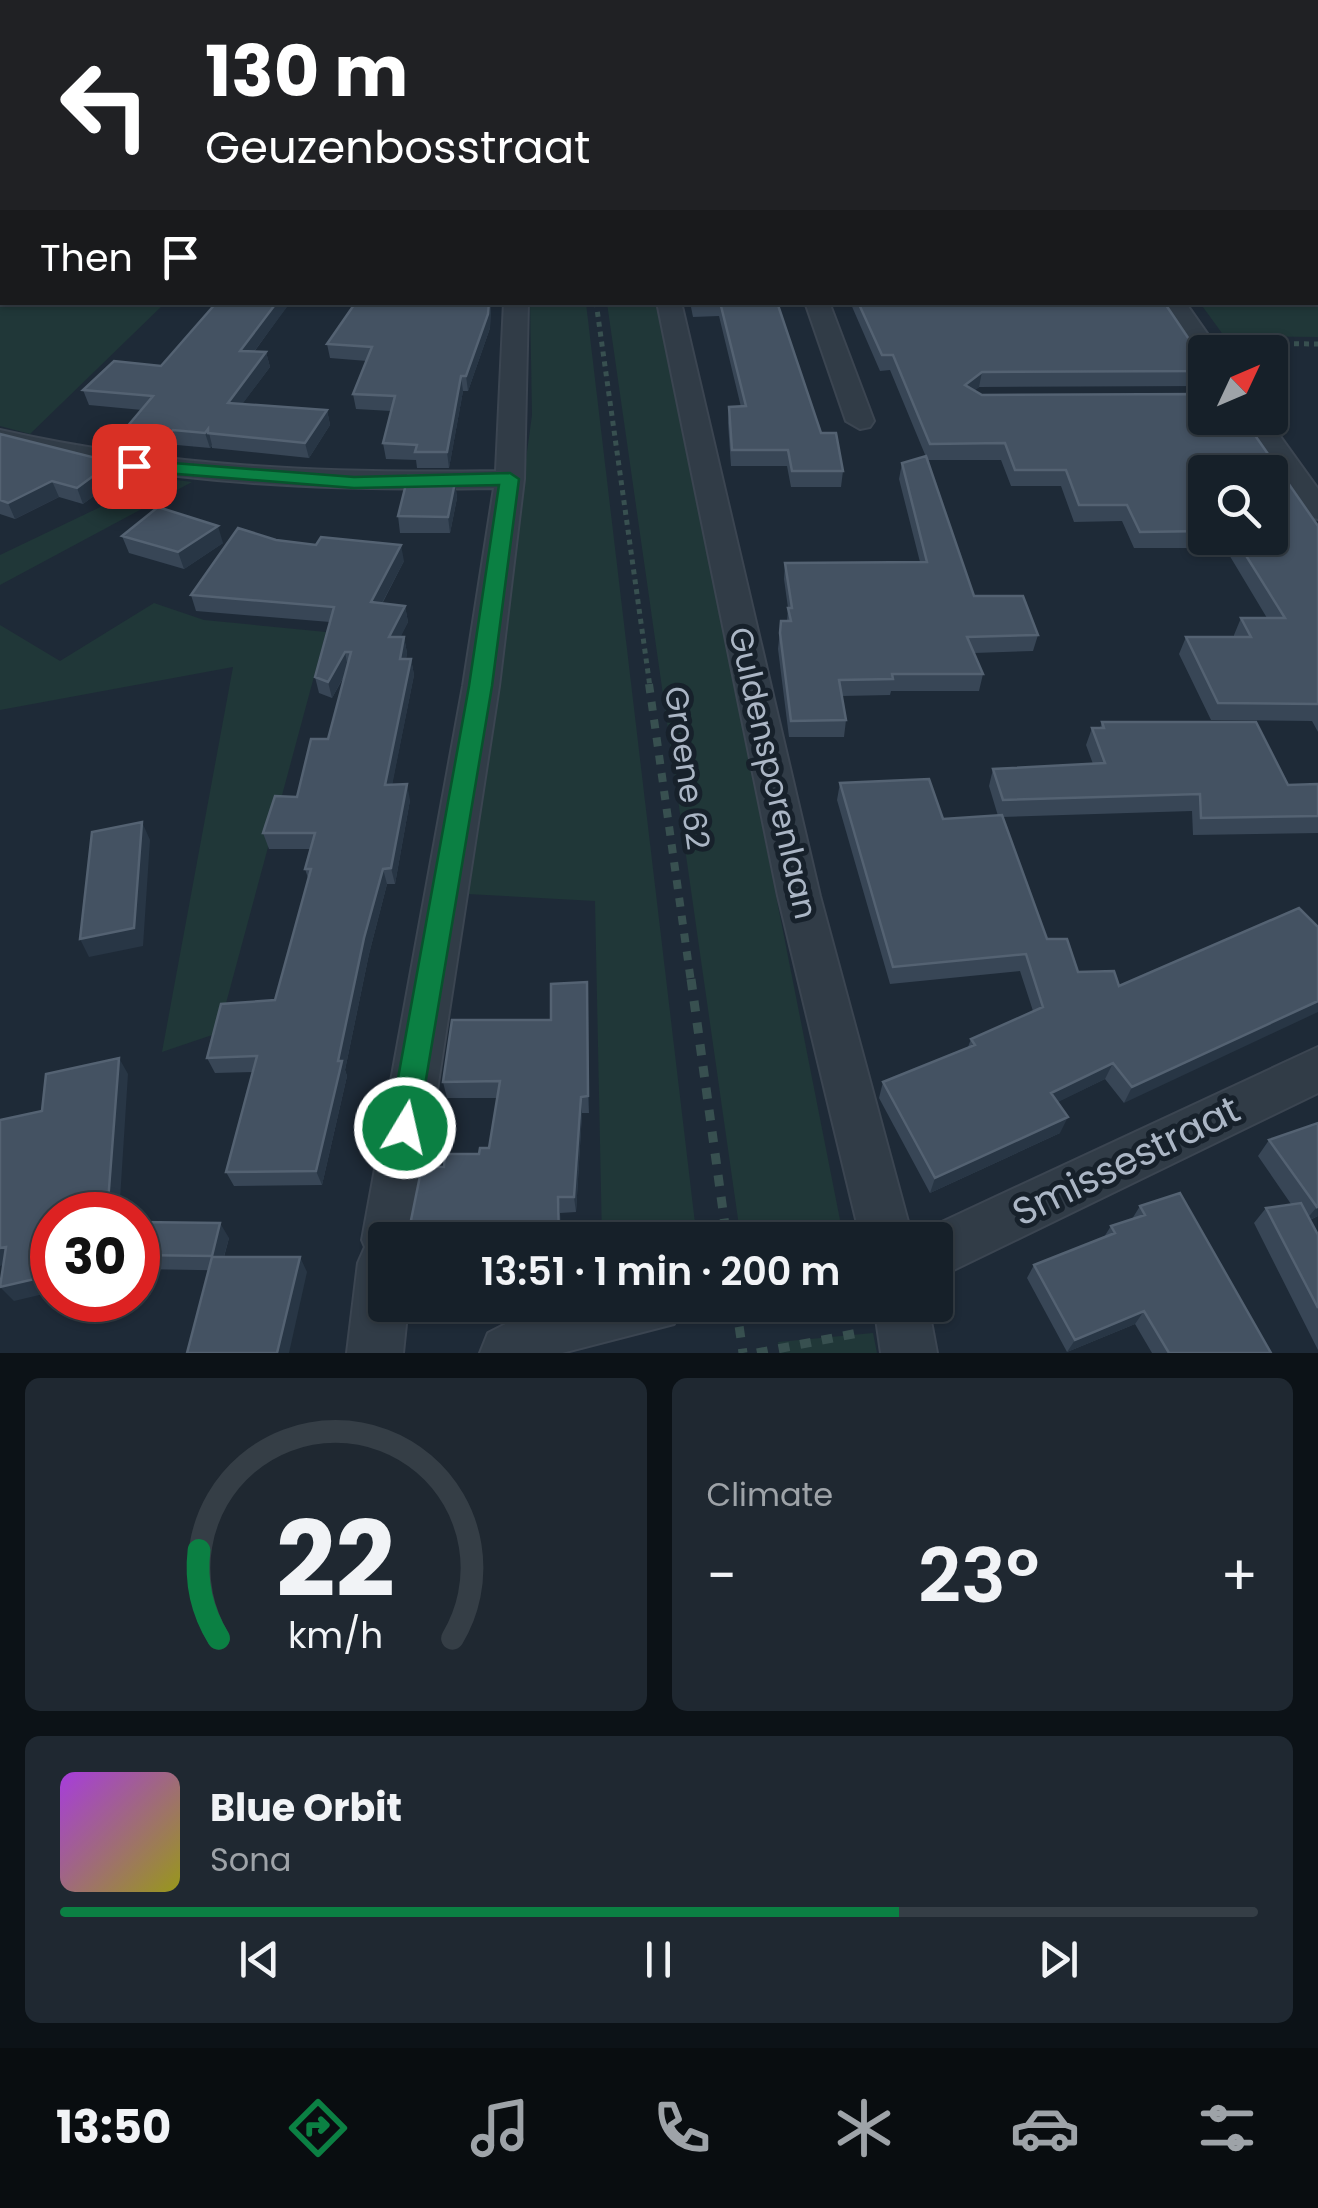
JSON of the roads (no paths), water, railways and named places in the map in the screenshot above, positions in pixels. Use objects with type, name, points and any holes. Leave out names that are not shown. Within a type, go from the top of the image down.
[{"type":"street","points":[[391,1222],[481,686],[510,479],[516,305]]},
{"type":"street","name":"Guldensporenlaan","points":[[670,305],[799,896],[882,1222]]},
{"type":"street","points":[[818,305],[860,421]]},
{"type":"street","points":[[1175,305],[1196,335]]},
{"type":"street","points":[[1266,435],[1318,510]]},
{"type":"street","points":[[0,438],[152,468],[354,483],[510,479]]},
{"type":"street","name":"Smissestraat","points":[[953,1244],[1318,1069]]},
{"type":"street","points":[[374,1353],[378,1322]]},
{"type":"street","points":[[508,1353],[544,1330],[575,1322]]}]
